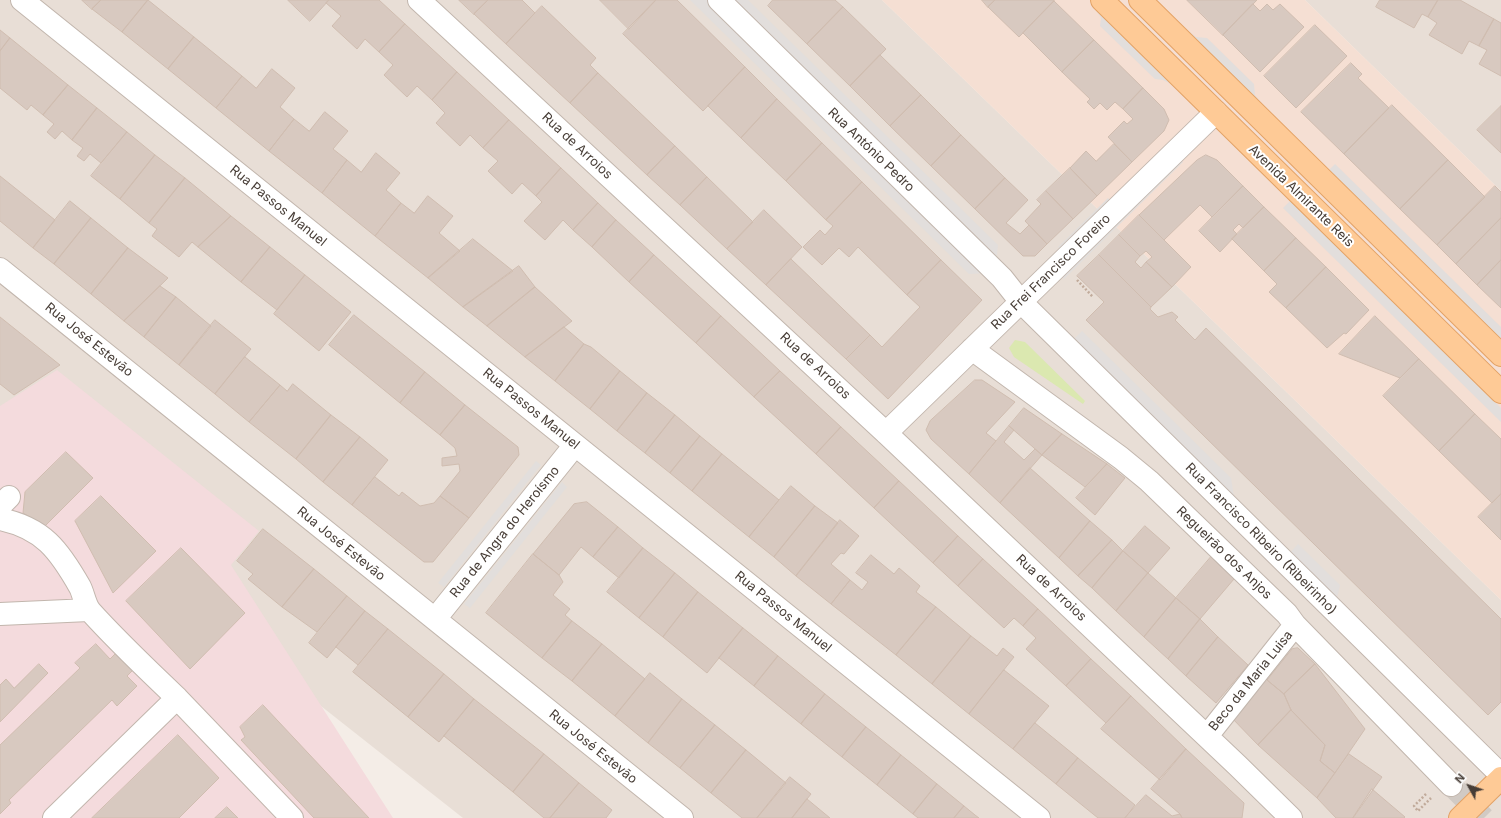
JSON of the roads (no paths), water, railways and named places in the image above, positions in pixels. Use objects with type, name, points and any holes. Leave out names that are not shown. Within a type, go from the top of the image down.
[{"type":"main road","name":"Avenida Almirante Reis","points":[[1102,0],[1501,392]]},
{"type":"main road","name":"Avenida Almirante Reis","points":[[1146,2],[1235,94],[1501,355]]},
{"type":"main road","points":[[1216,112],[1235,94]]},
{"type":"main road","points":[[1460,818],[1501,778]]},
{"type":"street","name":"Rua Passos Manuel","points":[[22,0],[1039,818]]},
{"type":"street","name":"Rua de Arroios","points":[[419,0],[886,433],[1207,736],[1274,810],[1291,818]]},
{"type":"street","name":"Rua António Pedro","points":[[719,0],[1002,278],[1021,302]]},
{"type":"street","name":"Rua Frei Francisco Foreiro","points":[[886,433],[1216,112]]},
{"type":"street","name":"Rua José Estevão","points":[[0,269],[682,818]]},
{"type":"street","name":"Rua Francisco Ribeiro (Ribeirinho)","points":[[1021,302],[1501,775]]},
{"type":"street","name":"Regueirão dos Anjos","points":[[972,349],[1121,458],[1149,481],[1287,614],[1295,625],[1442,791]]},
{"type":"street","name":"Rua de Angra do Heroísmo","points":[[435,619],[575,445]]},
{"type":"street","points":[[0,519],[20,524],[44,538],[72,574],[83,594],[89,610],[177,698],[292,818]]},
{"type":"street","points":[[0,614],[89,610]]},
{"type":"street","name":"Beco da Maria Luisa","points":[[1207,736],[1295,625]]},
{"type":"street","points":[[54,818],[177,698]]},
{"type":"tunnel","points":[[1451,785],[1484,818]]}]
